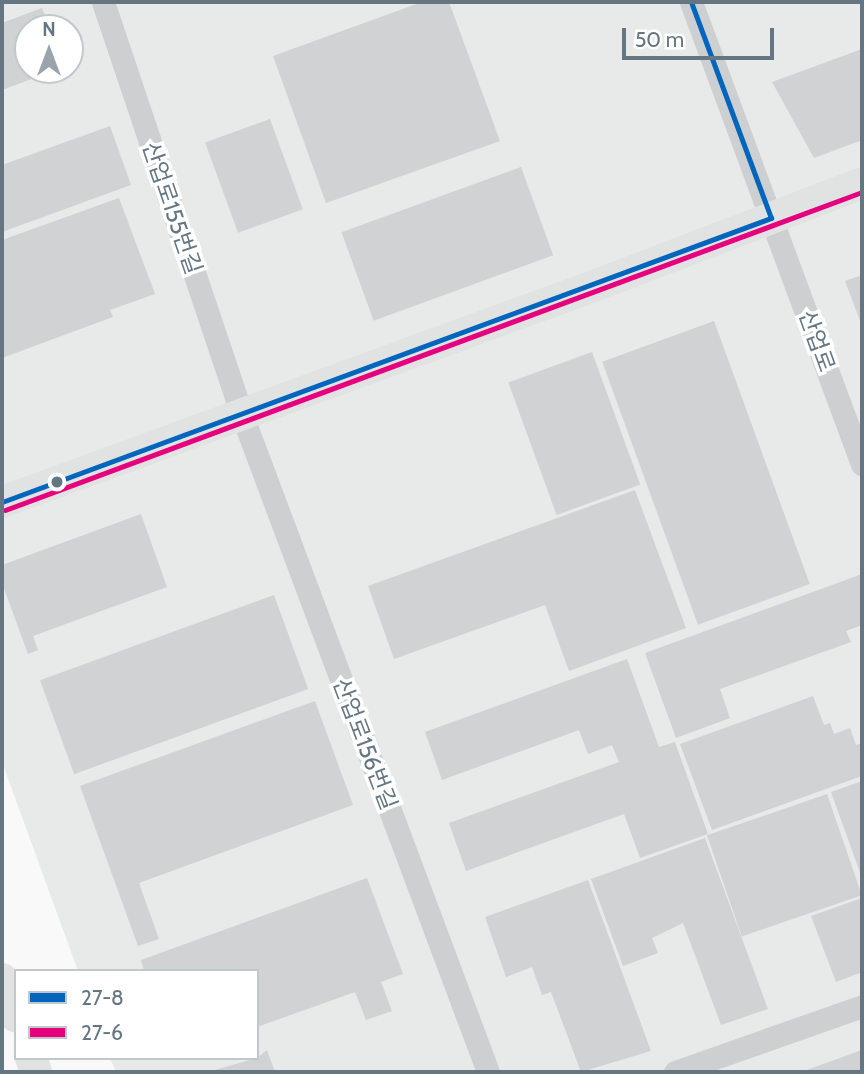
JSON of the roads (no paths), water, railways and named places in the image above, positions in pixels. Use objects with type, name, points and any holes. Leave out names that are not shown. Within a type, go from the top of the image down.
[{"type":"street","name":"산업로155번길","points":[[103,2],[242,415]]},
{"type":"street","name":"산업로","points":[[691,2],[862,464]]},
{"type":"street","points":[[2,502],[862,183]]},
{"type":"street","name":"산업로156번길","points":[[242,415],[488,1072]]},
{"type":"street","points":[[2,979],[14,1012]]},
{"type":"street","points":[[675,1072],[862,1006]]}]
